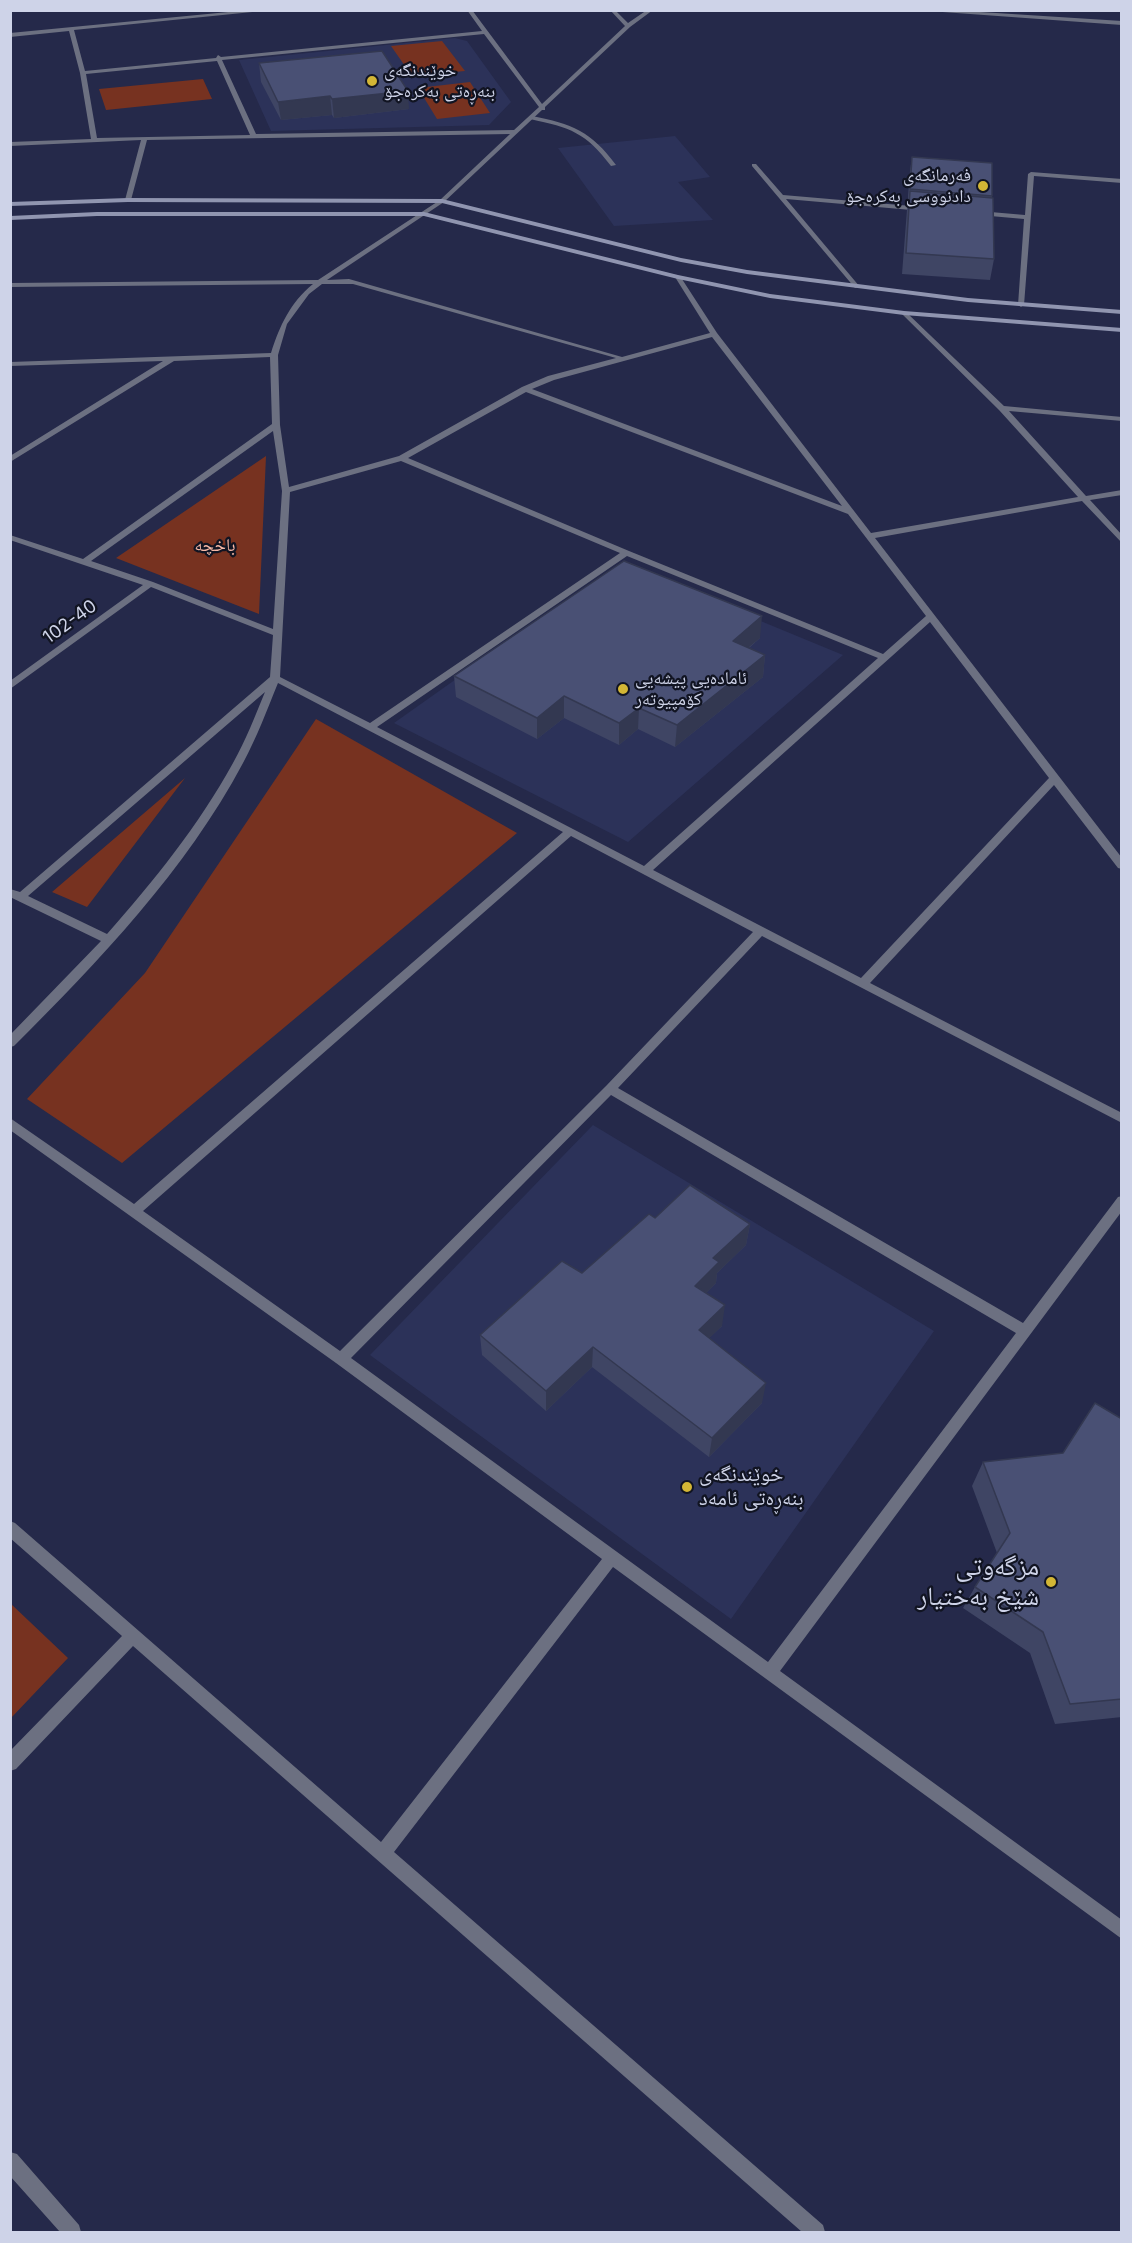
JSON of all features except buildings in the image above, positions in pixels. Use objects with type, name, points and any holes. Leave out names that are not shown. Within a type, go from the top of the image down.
[{"type":"main road","points":[[10,204],[128,201],[441,201],[701,264],[857,287],[968,300],[1122,312]]},
{"type":"main road","points":[[10,218],[97,214],[424,214],[678,277],[770,296],[965,318],[1122,330]]},
{"type":"main road","points":[[965,318],[972,311],[968,300]]},
{"type":"main road","points":[[1040,306],[1036,314],[1041,323]]},
{"type":"street","points":[[191,10],[194,17]]},
{"type":"street","points":[[10,35],[270,10]]},
{"type":"street","points":[[469,10],[543,109]]},
{"type":"street","points":[[612,10],[628,26]]},
{"type":"street","points":[[10,1042],[60,993],[165,871],[232,774],[256,727],[275,678],[286,491],[276,425],[274,355],[284,324],[294,308],[321,281],[441,201],[543,109],[628,26],[651,10]]},
{"type":"street","points":[[918,10],[1122,22]]},
{"type":"street","points":[[71,29],[83,73],[94,140]]},
{"type":"street","points":[[83,73],[218,57],[484,32]]},
{"type":"street","points":[[218,57],[254,137]]},
{"type":"street","points":[[532,118],[565,124],[584,133],[597,142],[613,165]]},
{"type":"street","points":[[10,144],[144,138],[516,132]]},
{"type":"street","points":[[128,201],[144,138]]},
{"type":"street","points":[[754,165],[857,287]]},
{"type":"street","points":[[1022,305],[1031,174],[1122,182]]},
{"type":"street","points":[[781,197],[934,210]]},
{"type":"street","points":[[970,213],[1029,217]]},
{"type":"street","points":[[329,275],[620,357]]},
{"type":"street","points":[[678,277],[714,334],[1122,866]]},
{"type":"street","points":[[10,285],[353,282]]},
{"type":"street","points":[[904,312],[1002,408],[1082,500],[1122,541]]},
{"type":"street","points":[[286,491],[402,458],[525,389],[551,378],[620,357],[714,334]]},
{"type":"street","points":[[10,364],[274,355]]},
{"type":"street","points":[[10,459],[174,358]]},
{"type":"street","points":[[525,389],[853,514]]},
{"type":"street","points":[[1002,408],[1122,419]]},
{"type":"street","points":[[84,562],[276,425]]},
{"type":"street","points":[[402,458],[626,553],[884,657]]},
{"type":"street","points":[[871,536],[1122,492]]},
{"type":"street","points":[[10,537],[150,584],[277,633]]},
{"type":"street","points":[[371,727],[626,553]]},
{"type":"street","name":"102-40","points":[[10,686],[150,584]]},
{"type":"street","points":[[645,871],[932,616]]},
{"type":"street","points":[[275,678],[1122,1119]]},
{"type":"street","points":[[107,939],[16,895],[275,678]]},
{"type":"street","points":[[862,984],[1054,778]]},
{"type":"street","points":[[136,1210],[569,832]]},
{"type":"street","points":[[341,1359],[610,1089],[760,931]]},
{"type":"street","points":[[610,1089],[1024,1331]]},
{"type":"street","points":[[10,1122],[136,1210],[341,1359],[1122,1931]]},
{"type":"street","points":[[769,1673],[1122,1201]]},
{"type":"street","points":[[10,1528],[816,2232]]},
{"type":"street","points":[[383,1853],[612,1557]]},
{"type":"street","points":[[10,1763],[133,1635]]},
{"type":"street","points":[[10,2161],[72,2232]]},
{"type":"shaded area","name":"خوێندنگەی بنەڕەتی بەکرەجۆ","points":[[455,38],[467,41],[511,102],[489,125],[271,131],[239,60]]},
{"type":"shaded area","points":[[675,136],[710,177],[678,182],[713,220],[614,226],[558,148]]},
{"type":"shaded area","name":"ئامادەیی پیشەیی کۆمپیوتەر","points":[[620,563],[843,655],[628,842],[394,723]]},
{"type":"shaded area","name":"خوێندنگەی بنەڕەتی ئامەد","points":[[593,1125],[934,1331],[731,1619],[370,1355]]},
{"type":"green space","points":[[442,41],[465,71],[412,76],[391,46]]},
{"type":"green space","points":[[203,79],[212,99],[106,110],[99,89]]},
{"type":"green space","points":[[470,82],[490,113],[437,119],[418,88]]},
{"type":"green space","name":"باخچە","points":[[266,456],[259,614],[116,558]]},
{"type":"green space","points":[[316,719],[517,833],[122,1163],[27,1099],[145,973]]},
{"type":"green space","points":[[185,778],[87,907],[52,892]]},
{"type":"green space","points":[[10,1603],[68,1658],[11,1718],[10,1718]]},
{"type":"place","name":"خوێندنگەی بنەڕەتی بەکرەجۆ","points":[[372,81]]},
{"type":"place","name":"فەرمانگەی دادنووسی بەکرەجۆ","points":[[983,186]]},
{"type":"place","name":"ئامادەیی پیشەیی کۆمپیوتەر","points":[[623,689]]},
{"type":"place","name":"خوێندنگەی بنەڕەتی ئامەد","points":[[687,1487]]},
{"type":"place","name":"مزگەوتی شێخ بەختیار","points":[[1051,1582]]}]
